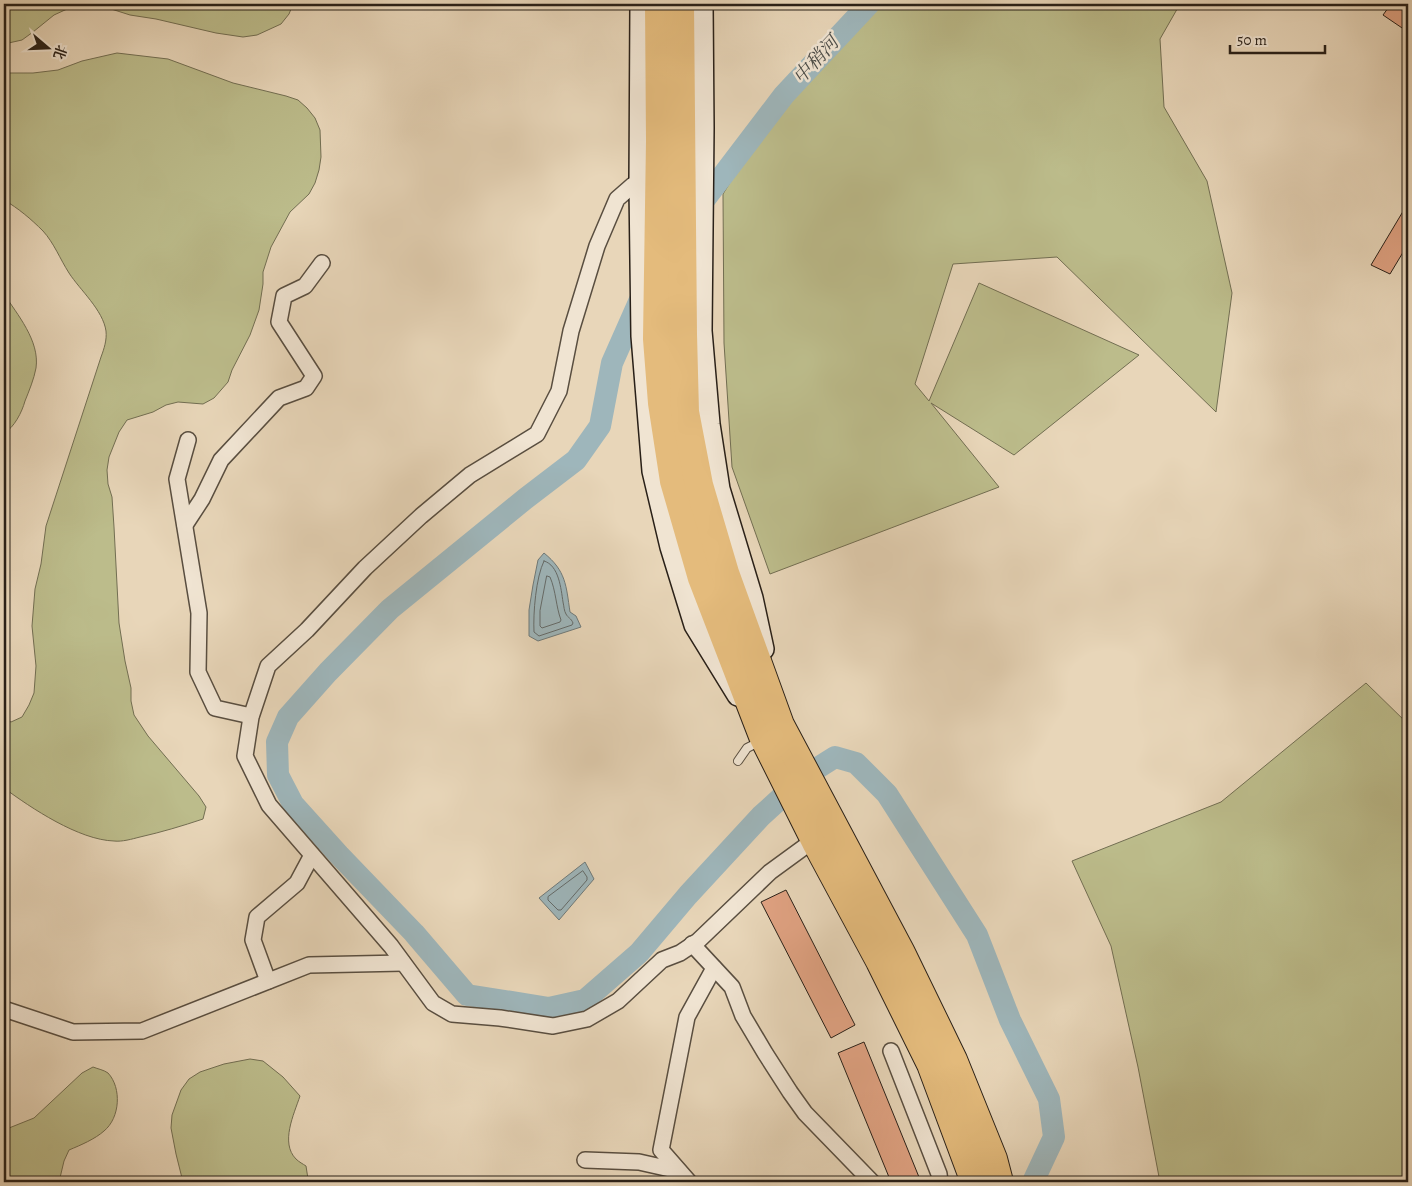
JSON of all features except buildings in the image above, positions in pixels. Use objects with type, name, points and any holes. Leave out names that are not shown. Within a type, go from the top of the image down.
[{"type":"highway","points":[[658,4],[682,136]]},
{"type":"highway","points":[[680,4],[682,136],[661,336],[685,412],[699,485],[770,733],[826,837],[901,953],[953,1060],[996,1171]]},
{"type":"highway","points":[[826,837],[880,961],[931,1064],[975,1182]]},
{"type":"street","points":[[641,4],[640,186],[661,336],[652,471],[671,547],[695,625],[770,733]]},
{"type":"street","points":[[702,4],[682,136],[701,268],[701,331],[708,424],[719,489],[752,598],[770,733]]},
{"type":"street","points":[[640,186],[633,185],[617,199],[597,246],[571,331],[559,392],[537,434],[470,475],[421,516],[365,568],[307,630],[268,666],[251,716],[245,756],[270,805],[391,946],[433,1003],[452,1014],[500,1018],[553,1026],[587,1019],[618,1001],[662,960],[680,953],[692,944],[770,872],[807,845],[826,837]]},
{"type":"street","points":[[184,525],[202,499],[221,460],[279,398],[306,388],[314,376],[279,322],[284,296],[305,286],[322,264]]},
{"type":"street","points":[[188,440],[177,479],[199,613],[198,672],[215,708],[251,716]]},
{"type":"street","points":[[268,981],[253,940],[257,917],[297,884],[312,855]]},
{"type":"street","points":[[692,944],[732,987],[743,1016],[805,1113],[872,1182]]},
{"type":"street","points":[[4,1009],[73,1032],[142,1031],[309,965],[403,963]]},
{"type":"street","points":[[684,1177],[661,1150],[687,1017],[714,968]]},
{"type":"street","points":[[891,1051],[939,1174],[940,1182]]},
{"type":"street","points":[[584,1160],[639,1162],[684,1177]]},
{"type":"lane","points":[[738,761],[747,748],[770,733]]},
{"type":"green space","points":[[4,4],[78,4],[54,15],[22,40],[4,44]]},
{"type":"green space","points":[[91,4],[293,4],[289,14],[281,24],[257,35],[243,37],[130,15]]},
{"type":"green space","points":[[869,4],[1180,4],[1160,39],[1164,107],[1207,181],[1232,293],[1216,412],[1057,257],[953,264],[915,384],[929,401],[979,283],[1139,355],[1014,455],[931,403],[999,487],[770,574],[732,467],[724,343],[723,194],[784,95]]},
{"type":"green space","points":[[117,53],[168,59],[233,83],[298,100],[315,118],[320,130],[321,157],[315,183],[309,194],[290,212],[271,247],[263,272],[259,310],[250,335],[228,382],[214,398],[203,404],[178,402],[127,420],[119,432],[109,457],[107,470],[108,484],[112,497],[119,623],[134,715],[148,736],[199,796],[206,807],[203,819],[156,833],[117,841],[86,835],[56,822],[4,788],[4,719],[11,722],[22,717],[34,693],[36,666],[32,626],[35,589],[41,564],[46,526],[103,351],[106,331],[100,315],[69,273],[47,236],[24,214],[4,200],[4,73],[33,73],[58,70],[82,61]]},
{"type":"green space","points":[[4,294],[31,338],[35,348],[36,368],[22,410],[14,424],[4,433]]},
{"type":"green space","points":[[1366,683],[1408,724],[1408,1182],[1160,1182],[1138,1067],[1111,946],[1072,861],[1221,802]]},
{"type":"green space","points":[[250,1059],[263,1061],[283,1077],[300,1096],[290,1128],[289,1145],[296,1159],[306,1166],[307,1182],[183,1182],[171,1128],[172,1115],[181,1090],[189,1079],[200,1072],[224,1064]]},
{"type":"green space","points":[[93,1067],[108,1073],[116,1087],[116,1111],[109,1125],[96,1137],[69,1150],[59,1182],[4,1182],[4,1130],[34,1118],[82,1073]]},
{"type":"water","points":[[544,553],[561,572],[566,586],[570,612],[576,616],[581,627],[538,641],[529,636],[529,610],[538,560]]},
{"type":"water","points":[[585,862],[594,879],[559,920],[539,898]]},
{"type":"waterway","name":"中稍河","points":[[695,212],[784,95],[869,4]]},
{"type":"waterway","points":[[643,293],[612,363],[600,426],[576,460],[390,609],[328,672],[288,717],[277,742],[278,775],[293,804],[414,933],[467,995],[549,1008],[585,1000],[639,953],[688,895],[761,816],[805,776],[835,757],[856,763],[887,794],[977,935],[1010,1020],[1049,1099],[1054,1137],[1033,1182]]}]
